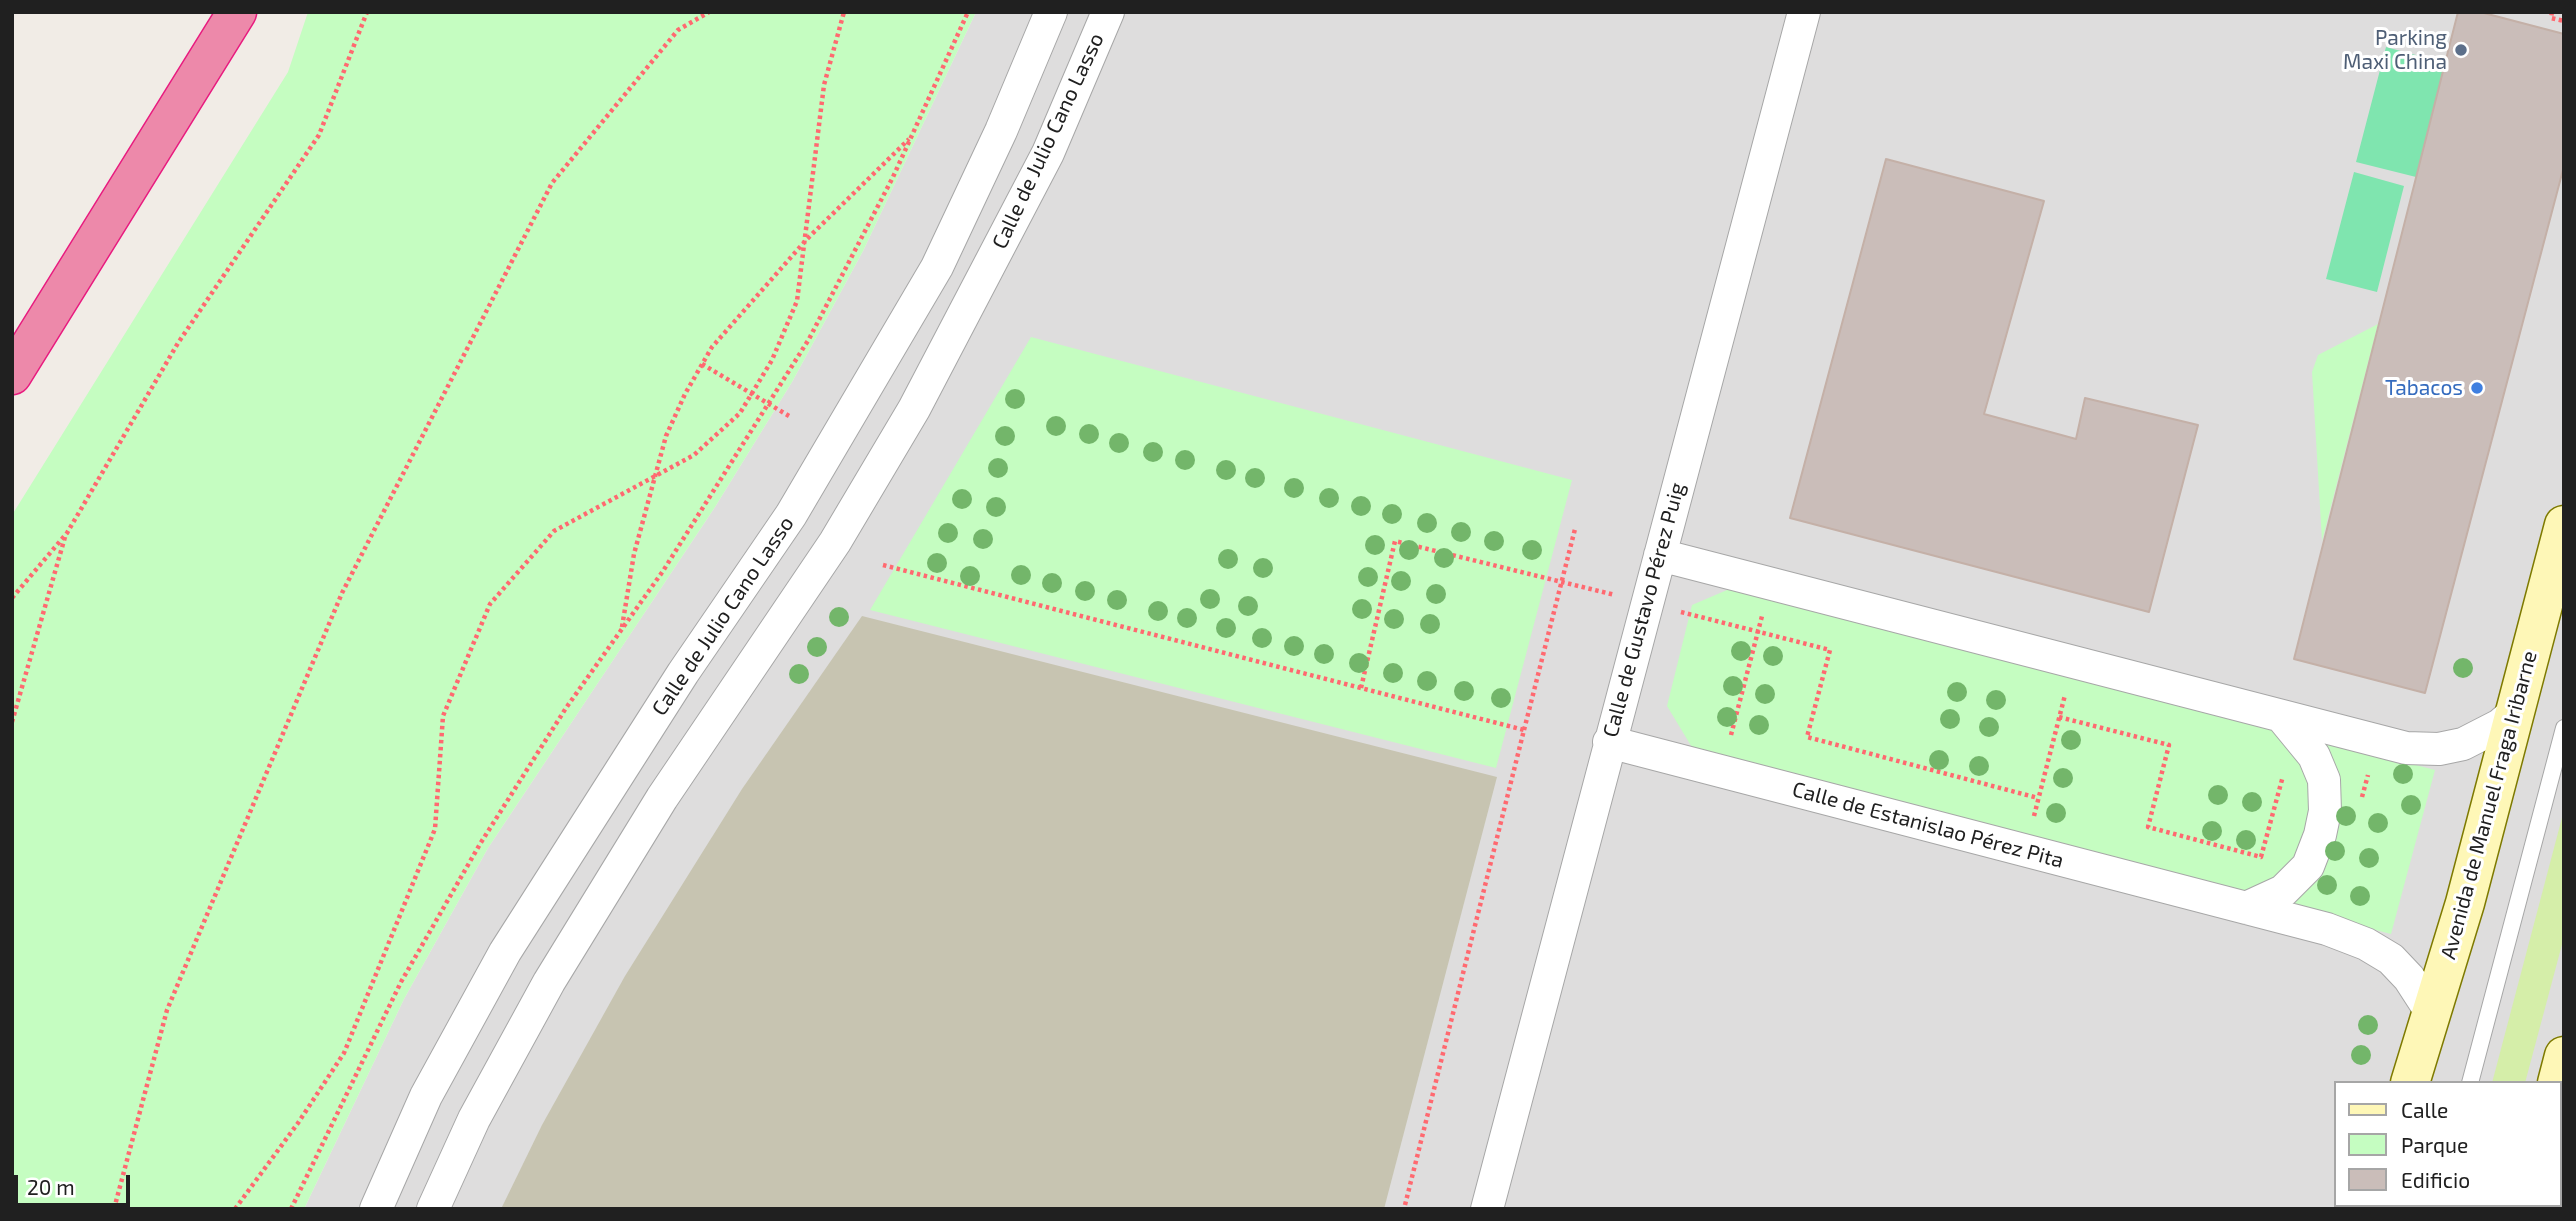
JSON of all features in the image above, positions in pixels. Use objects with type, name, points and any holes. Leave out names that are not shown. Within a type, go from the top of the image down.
[{"type":"highway","points":[[12,375],[237,12]]},
{"type":"street","name":"Calle de Julio Cano Lasso","points":[[376,1209],[426,1096],[505,952],[676,683],[791,515],[912,313],[937,267],[989,156],[1051,12]]},
{"type":"street","name":"Calle de Julio Cano Lasso","points":[[433,1209],[474,1119],[550,982],[662,798],[835,542],[914,409],[1048,153],[1108,12]]},
{"type":"street","name":"Calle de Gustavo Pérez Puig","points":[[1488,1209],[1609,742],[1804,12]]},
{"type":"street","name":"Avenida de Manuel Fraga Iribarne","points":[[2411,1081],[2465,903],[2564,525]]},
{"type":"street","points":[[1660,555],[2386,744],[2428,750],[2463,744],[2500,725],[2516,711]]},
{"type":"street","points":[[2246,908],[2283,891],[2308,866],[2320,835],[2325,811],[2323,780],[2314,756],[2282,717]]},
{"type":"street","name":"Calle de Estanislao Pérez Pita","points":[[1609,742],[2327,929],[2366,944],[2391,959],[2409,978],[2431,1012]]},
{"type":"street","points":[[2558,1081],[2564,1056]]},
{"type":"lane","points":[[2471,1081],[2564,728]]},
{"type":"path","points":[[12,598],[67,533],[178,343],[319,135],[367,12]]},
{"type":"path","points":[[114,1209],[167,1010],[342,593],[552,183],[678,30],[709,12]]},
{"type":"path","points":[[234,1209],[298,1124],[344,1053],[435,828],[443,716],[490,604],[554,531],[694,455],[740,413],[772,360],[797,301],[807,239],[824,85],[844,12]]},
{"type":"path","points":[[290,1209],[407,970],[480,844],[566,708],[663,571],[809,339],[912,136],[968,12]]},
{"type":"path","points":[[2551,15],[2564,21]]},
{"type":"path","points":[[621,630],[634,554],[666,436],[702,363],[712,347],[807,239],[912,136]]},
{"type":"path","points":[[702,363],[789,416]]},
{"type":"path","points":[[1404,1209],[1575,529]]},
{"type":"path","points":[[12,722],[67,533]]},
{"type":"path","points":[[883,565],[1524,730]]},
{"type":"path","points":[[1731,735],[1763,612]]},
{"type":"path","points":[[2033,817],[2067,688]]},
{"type":"path","points":[[2059,716],[2169,745],[2148,827],[2260,857],[2284,772]]},
{"type":"shaded area","points":[[976,12],[2564,12],[2564,1209],[304,1209],[404,999],[488,848],[715,507],[792,382],[863,251]]},
{"type":"shaded area","points":[[862,616],[1497,777],[1384,1209],[501,1209],[542,1125],[625,976],[742,789]]},
{"type":"green space","points":[[308,12],[976,12],[863,251],[792,382],[715,507],[488,848],[404,999],[304,1209],[12,1209],[12,515],[288,72]]},
{"type":"green space","points":[[2386,47],[2445,63],[2416,177],[2356,162]]},
{"type":"green space","points":[[2354,172],[2404,186],[2377,292],[2326,279]]},
{"type":"green space","points":[[2378,324],[2322,541],[2312,372],[2318,355]]},
{"type":"green space","points":[[1031,337],[1572,480],[1496,768],[870,610]]},
{"type":"green space","points":[[1734,587],[2435,770],[2391,934],[1696,754],[1667,706],[1692,605]]},
{"type":"green space","points":[[2564,810],[2564,937],[2526,1081],[2493,1081]]},
{"type":"building","points":[[2458,12],[2480,12],[2564,34],[2564,166],[2425,693],[2294,659]]},
{"type":"building","points":[[1886,159],[2044,201],[1984,414],[2076,439],[2085,398],[2198,425],[2149,612],[1790,518]]},
{"type":"place","name":"Parking Maxi China","points":[[2461,50]]},
{"type":"place","name":"Tabacos","points":[[2477,388]]}]
